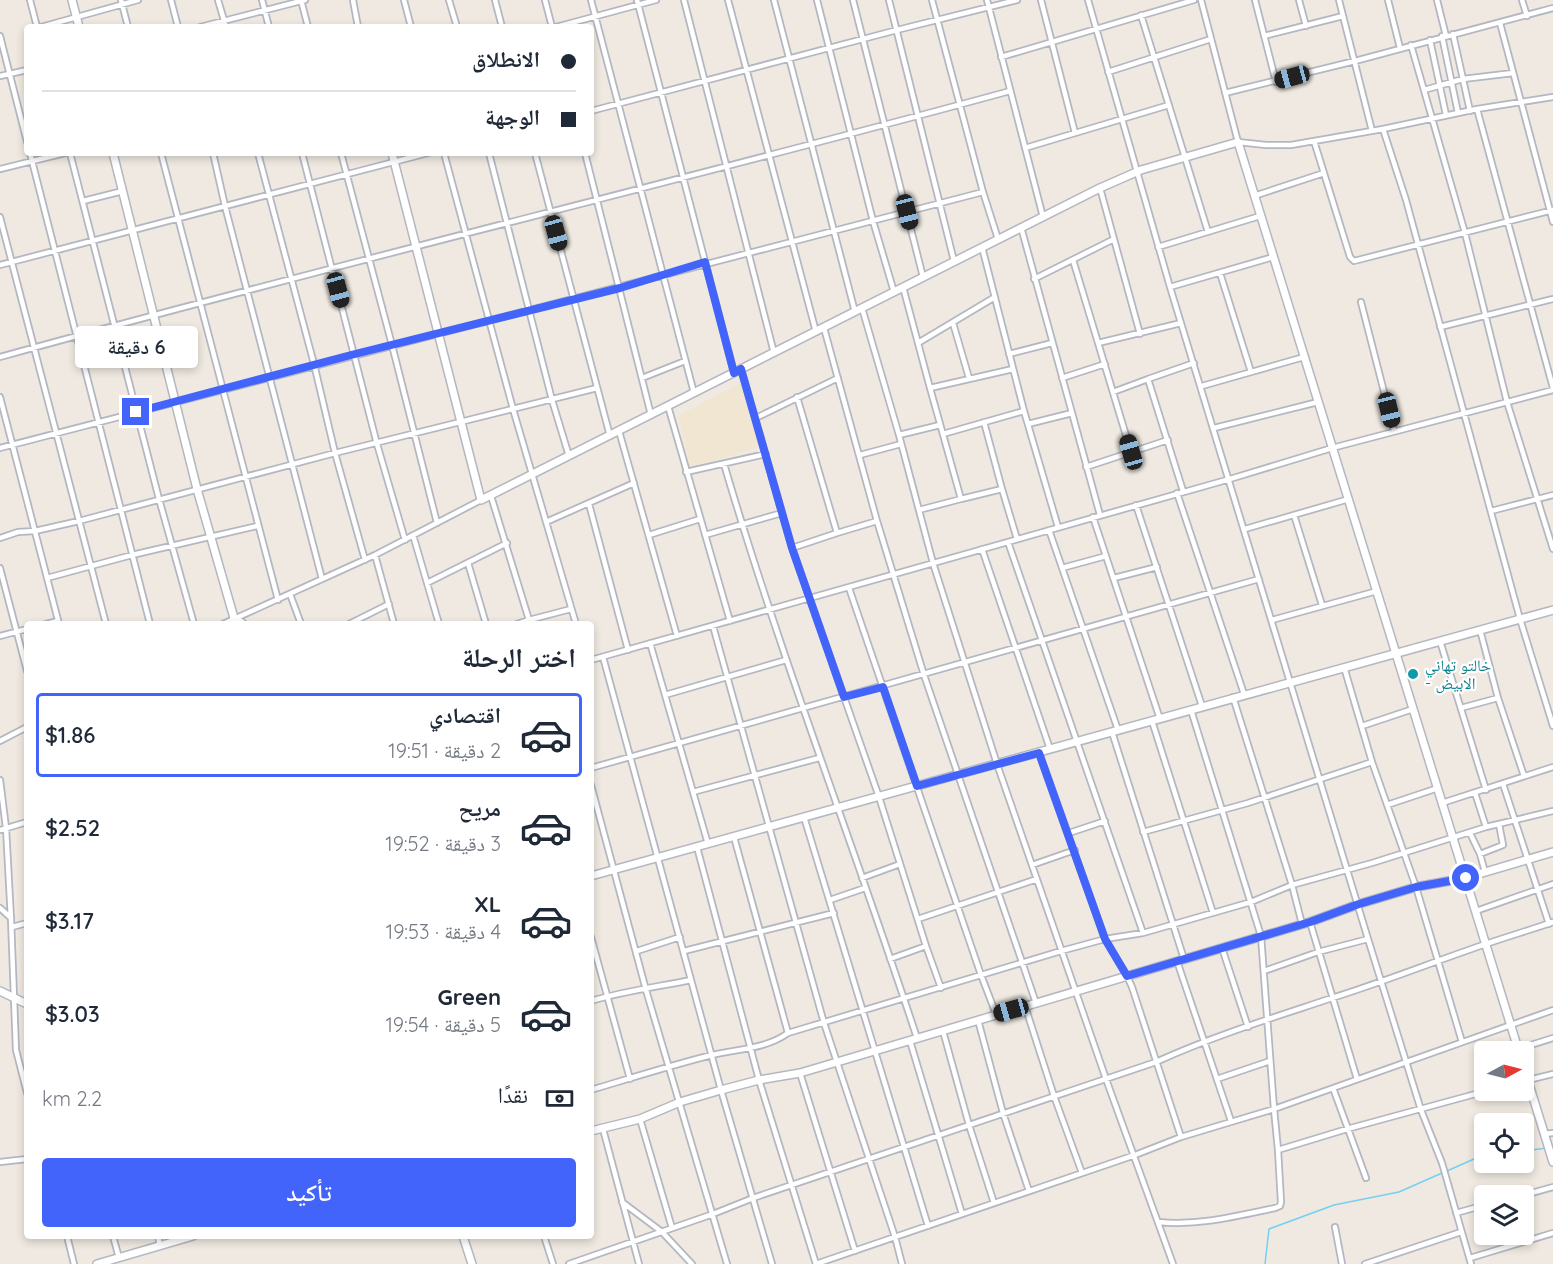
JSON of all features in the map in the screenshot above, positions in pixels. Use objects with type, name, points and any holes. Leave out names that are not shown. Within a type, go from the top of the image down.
[{"type":"street","points":[[30,0],[38,24]]},
{"type":"street","points":[[72,0],[78,24]]},
{"type":"street","points":[[50,24],[122,2],[138,0]]},
{"type":"street","points":[[171,0],[177,24]]},
{"type":"street","points":[[219,0],[224,24]]},
{"type":"street","points":[[262,0],[268,24]]},
{"type":"street","points":[[212,24],[302,0],[307,24]]},
{"type":"street","points":[[353,0],[357,24]]},
{"type":"street","points":[[404,0],[410,24]]},
{"type":"street","points":[[449,0],[456,24]]},
{"type":"street","points":[[495,0],[501,24]]},
{"type":"street","points":[[545,0],[553,24]]},
{"type":"street","points":[[591,0],[694,393]]},
{"type":"street","points":[[565,24],[637,2],[656,0]]},
{"type":"street","points":[[684,0],[774,353]]},
{"type":"street","points":[[728,0],[816,332]]},
{"type":"street","points":[[774,0],[855,312]]},
{"type":"street","points":[[817,0],[873,220],[894,292]]},
{"type":"street","points":[[853,0],[923,277]]},
{"type":"street","points":[[889,0],[954,261]]},
{"type":"street","points":[[932,0],[983,192],[998,239]]},
{"type":"street","points":[[987,0],[1043,216]]},
{"type":"street","points":[[594,110],[1017,0]]},
{"type":"street","points":[[1041,0],[1075,133]]},
{"type":"street","points":[[1088,0],[1158,247],[1368,939],[1421,1110],[1442,1163],[1472,1264]]},
{"type":"street","points":[[1001,57],[1194,0]]},
{"type":"street","points":[[1201,0],[1260,216],[1516,1041]]},
{"type":"street","points":[[1255,0],[1276,82]]},
{"type":"street","points":[[1299,0],[1306,26]]},
{"type":"street","points":[[1339,0],[1372,131]]},
{"type":"street","points":[[1388,0],[1400,48]]},
{"type":"street","points":[[1437,0],[1458,113]]},
{"type":"street","points":[[1522,0],[1527,16]]},
{"type":"street","points":[[122,2],[128,24]]},
{"type":"street","points":[[637,2],[705,262],[737,371],[756,418],[792,548],[879,797],[941,988]]},
{"type":"street","points":[[1225,93],[1276,82],[1553,8]]},
{"type":"street","points":[[1142,15],[1208,232]]},
{"type":"street","points":[[1264,36],[1343,16]]},
{"type":"street","points":[[1500,22],[1553,222]]},
{"type":"street","points":[[1453,34],[1470,111]]},
{"type":"street","points":[[0,36],[24,130]]},
{"type":"street","points":[[1108,72],[1211,39]]},
{"type":"street","points":[[1430,40],[1446,115]]},
{"type":"street","points":[[1411,45],[1465,233],[1507,402],[1553,549]]},
{"type":"street","points":[[0,76],[24,71]]},
{"type":"street","points":[[1424,90],[1463,79],[1513,73]]},
{"type":"street","points":[[0,357],[508,222],[851,135],[1010,91]]},
{"type":"street","points":[[228,621],[365,560],[1021,227],[1136,172],[1238,142],[1277,146],[1314,141],[1478,109],[1553,98]]},
{"type":"street","points":[[1025,148],[1168,105]]},
{"type":"street","points":[[594,659],[1332,448],[1553,389],[1478,109]]},
{"type":"street","points":[[1383,129],[1406,200],[1462,414],[1553,726]]},
{"type":"street","points":[[1314,141],[1352,260],[1357,261],[1551,210]]},
{"type":"street","points":[[31,156],[149,621]]},
{"type":"street","points":[[0,170],[53,156]]},
{"type":"street","points":[[71,156],[136,412],[193,621]]},
{"type":"street","points":[[114,156],[197,489],[234,618],[238,621]]},
{"type":"street","points":[[162,156],[244,478],[278,600]]},
{"type":"street","points":[[214,156],[268,376],[322,579]]},
{"type":"street","points":[[259,156],[335,453],[365,560]]},
{"type":"street","points":[[303,156],[377,444],[405,540]]},
{"type":"street","points":[[342,156],[437,524]]},
{"type":"street","points":[[393,156],[481,500]]},
{"type":"street","points":[[0,265],[415,156]]},
{"type":"street","points":[[445,156],[488,321],[575,621]]},
{"type":"street","points":[[490,156],[552,400],[569,456]]},
{"type":"street","points":[[536,156],[610,436]]},
{"type":"street","points":[[586,156],[651,415]]},
{"type":"street","points":[[1254,196],[1324,173]]},
{"type":"street","points":[[1100,188],[1140,334]]},
{"type":"street","points":[[82,201],[123,191]]},
{"type":"street","points":[[0,448],[314,364],[620,288],[705,262],[983,192]]},
{"type":"street","points":[[1158,247],[1260,216]]},
{"type":"street","points":[[0,217],[105,621]]},
{"type":"street","points":[[1021,227],[1100,515]]},
{"type":"street","points":[[1034,279],[1114,239]]},
{"type":"street","points":[[982,247],[1024,411],[1058,527]]},
{"type":"street","points":[[1170,287],[1273,257]]},
{"type":"street","points":[[1073,260],[1131,452]]},
{"type":"street","points":[[1220,273],[1251,372]]},
{"type":"street","points":[[903,287],[961,499]]},
{"type":"street","points":[[918,343],[995,297]]},
{"type":"street","points":[[1440,327],[1553,298]]},
{"type":"street","points":[[1361,302],[1394,431]]},
{"type":"street","points":[[862,308],[933,563],[997,764],[1173,1264]]},
{"type":"street","points":[[953,323],[969,378]]},
{"type":"street","points":[[1098,343],[1181,323]]},
{"type":"street","points":[[824,328],[892,574],[997,893],[1036,1003]]},
{"type":"street","points":[[1009,354],[1052,343]]},
{"type":"street","points":[[1202,386],[1304,357]]},
{"type":"street","points":[[642,378],[685,361]]},
{"type":"street","points":[[1113,392],[1194,363]]},
{"type":"street","points":[[1062,378],[1105,364]]},
{"type":"street","points":[[930,388],[1013,369]]},
{"type":"street","points":[[756,418],[838,378]]},
{"type":"street","points":[[1148,379],[1168,440],[1180,492],[1210,593],[1244,694]]},
{"type":"street","points":[[0,538],[18,532],[35,531],[79,521],[335,453],[597,388]]},
{"type":"street","points":[[0,397],[58,621]]},
{"type":"street","points":[[796,398],[837,533]]},
{"type":"street","points":[[1214,428],[1318,402]]},
{"type":"street","points":[[668,406],[730,621]]},
{"type":"street","points":[[942,434],[1024,411]]},
{"type":"street","points":[[1028,424],[1072,413]]},
{"type":"street","points":[[984,422],[1017,539]]},
{"type":"street","points":[[899,435],[940,425]]},
{"type":"street","points":[[619,431],[677,636]]},
{"type":"street","points":[[1086,467],[1168,440]]},
{"type":"street","points":[[860,454],[901,444]]},
{"type":"street","points":[[686,472],[766,454]]},
{"type":"street","points":[[724,464],[802,709],[839,808],[904,1000],[937,1136],[962,1214]]},
{"type":"street","points":[[546,522],[634,483]]},
{"type":"street","points":[[919,510],[1002,489]]},
{"type":"street","points":[[1491,511],[1553,495]]},
{"type":"street","points":[[491,496],[529,620]]},
{"type":"street","points":[[1245,529],[1348,499]]},
{"type":"street","points":[[589,504],[628,650]]},
{"type":"street","points":[[1136,505],[1202,706]]},
{"type":"street","points":[[705,536],[782,513]]},
{"type":"street","points":[[1294,515],[1322,606]]},
{"type":"street","points":[[1093,517],[1128,618],[1213,913]]},
{"type":"street","points":[[649,534],[700,519]]},
{"type":"street","points":[[792,548],[877,521]]},
{"type":"street","points":[[47,578],[132,555],[257,526]]},
{"type":"street","points":[[1049,530],[1115,731],[1172,924],[1203,1041],[1231,1120]]},
{"type":"street","points":[[413,536],[438,621]]},
{"type":"street","points":[[1008,542],[1143,933]]},
{"type":"street","points":[[427,583],[507,543]]},
{"type":"street","points":[[982,549],[1050,749]]},
{"type":"street","points":[[375,555],[393,621]]},
{"type":"street","points":[[1062,568],[1106,556]]},
{"type":"street","points":[[468,563],[485,621]]},
{"type":"street","points":[[1114,578],[1157,567]]},
{"type":"street","points":[[0,568],[24,659]]},
{"type":"street","points":[[594,767],[1260,579]]},
{"type":"street","points":[[849,588],[996,1014]]},
{"type":"street","points":[[1272,620],[1377,591]]},
{"type":"street","points":[[290,594],[299,621]]},
{"type":"street","points":[[355,621],[389,604]]},
{"type":"street","points":[[526,621],[571,609]]},
{"type":"street","points":[[594,875],[1553,610]]},
{"type":"street","points":[[713,626],[824,1023],[896,1237],[902,1264]]},
{"type":"street","points":[[0,636],[24,630]]},
{"type":"street","points":[[1480,630],[1498,698],[1524,776]]},
{"type":"street","points":[[1440,641],[1486,790]]},
{"type":"street","points":[[650,643],[708,844]]},
{"type":"street","points":[[603,657],[721,1090],[772,1264]]},
{"type":"street","points":[[665,695],[786,660]]},
{"type":"street","points":[[1344,667],[1372,762],[1416,887],[1462,1042]]},
{"type":"street","points":[[1233,697],[1292,885],[1334,998],[1357,1079]]},
{"type":"street","points":[[1461,708],[1498,698]]},
{"type":"street","points":[[1362,726],[1413,709]]},
{"type":"street","points":[[1159,1222],[1197,1223],[1280,1206],[1278,1150],[1261,936],[1191,710]]},
{"type":"street","points":[[0,741],[24,729]]},
{"type":"street","points":[[1039,753],[1105,939],[1127,976],[1181,1137]]},
{"type":"street","points":[[693,792],[819,758]]},
{"type":"street","points":[[1143,832],[1263,798],[1372,762]]},
{"type":"street","points":[[1442,802],[1553,767]]},
{"type":"street","points":[[0,780],[6,828],[12,919],[16,1050],[24,1081]]},
{"type":"street","points":[[569,1264],[753,1198],[830,1174],[1156,1062],[1203,1041],[1248,1027],[1267,1018],[1334,998],[1551,923],[1503,784]]},
{"type":"street","points":[[1387,805],[1438,788]]},
{"type":"street","points":[[1475,793],[1486,827]]},
{"type":"street","points":[[594,797],[646,990],[727,1264]]},
{"type":"street","points":[[594,1089],[713,1055],[779,1040],[788,1033],[1061,951],[1105,939],[1143,933],[1251,902],[1292,885],[1348,868],[1372,863],[1486,827],[1553,811]]},
{"type":"street","points":[[804,817],[928,1226]]},
{"type":"street","points":[[1069,833],[1106,821]]},
{"type":"street","points":[[0,830],[24,823]]},
{"type":"street","points":[[1480,854],[1503,845],[1499,824]]},
{"type":"street","points":[[1470,833],[1485,872]]},
{"type":"street","points":[[735,837],[788,1033]]},
{"type":"street","points":[[697,847],[759,1080],[816,1264],[1231,1120],[1274,1109],[1553,1010]]},
{"type":"street","points":[[1032,865],[1075,850]]},
{"type":"street","points":[[594,1130],[640,1119],[680,1102],[721,1090],[800,1073],[1076,992],[1306,923],[1416,887],[1466,878],[1553,852]]},
{"type":"street","points":[[862,878],[900,864]]},
{"type":"street","points":[[918,919],[1037,879]]},
{"type":"street","points":[[1476,911],[1553,884]]},
{"type":"street","points":[[830,900],[865,888]]},
{"type":"street","points":[[0,908],[12,919]]},
{"type":"street","points":[[684,951],[834,913]]},
{"type":"street","points":[[12,927],[24,924]]},
{"type":"street","points":[[637,951],[680,937]]},
{"type":"street","points":[[1264,971],[1318,952],[1368,939]]},
{"type":"street","points":[[890,959],[926,946]]},
{"type":"street","points":[[594,947],[630,1078]]},
{"type":"street","points":[[1222,948],[1248,1027]]},
{"type":"street","points":[[594,1000],[691,980]]},
{"type":"street","points":[[0,991],[24,1003]]},
{"type":"street","points":[[1025,1006],[1082,1173]]},
{"type":"street","points":[[978,1020],[1003,1113],[1029,1191]]},
{"type":"street","points":[[943,1031],[994,1203]]},
{"type":"street","points":[[1534,1045],[1553,1038]]},
{"type":"street","points":[[1217,1079],[1270,1061]]},
{"type":"street","points":[[800,1073],[855,1251]]},
{"type":"street","points":[[1534,1078],[1553,1074]]},
{"type":"street","points":[[1333,1088],[1366,1178]]},
{"type":"street","points":[[1278,1150],[1474,1095]]},
{"type":"street","points":[[1533,1101],[1552,1160]]},
{"type":"street","points":[[640,1119],[672,1228]]},
{"type":"street","points":[[603,1129],[639,1264]]},
{"type":"street","points":[[1544,1135],[1553,1133]]},
{"type":"street","points":[[0,1162],[24,1159]]},
{"type":"street","points":[[1534,1192],[1553,1187]]},
{"type":"street","points":[[622,1202],[662,1232],[692,1264]]},
{"type":"street","points":[[1456,1213],[1474,1208]]},
{"type":"street","points":[[1335,1227],[1342,1264]]},
{"type":"street","points":[[1365,1264],[1461,1232]]},
{"type":"street","points":[[1470,1258],[1553,1233]]},
{"type":"street","points":[[68,1239],[74,1264]]},
{"type":"street","points":[[114,1239],[119,1258]]},
{"type":"street","points":[[159,1239],[160,1246]]},
{"type":"street","points":[[97,1264],[183,1239]]},
{"type":"street","points":[[464,1239],[472,1264]]},
{"type":"street","points":[[545,1239],[553,1264]]},
{"type":"street","points":[[589,1257],[591,1264]]},
{"type":"shaded area","points":[[741,383],[759,447],[691,468],[678,416]]},
{"type":"waterway","points":[[1534,1150],[1547,1148]]},
{"type":"waterway","points":[[1447,1171],[1474,1159]]},
{"type":"waterway","points":[[1265,1264],[1269,1229],[1334,1205],[1399,1192],[1442,1173]]},
{"type":"place","name":"خالتو تهاني - الابيض","points":[[1413,674]]},
{"type":"route","points":[[136,412],[268,376],[620,288],[705,262],[734,373],[741,369],[792,548],[844,697],[883,687],[917,786],[1039,753],[1105,939],[1127,976],[1310,922],[1416,887],[1466,878]]}]
